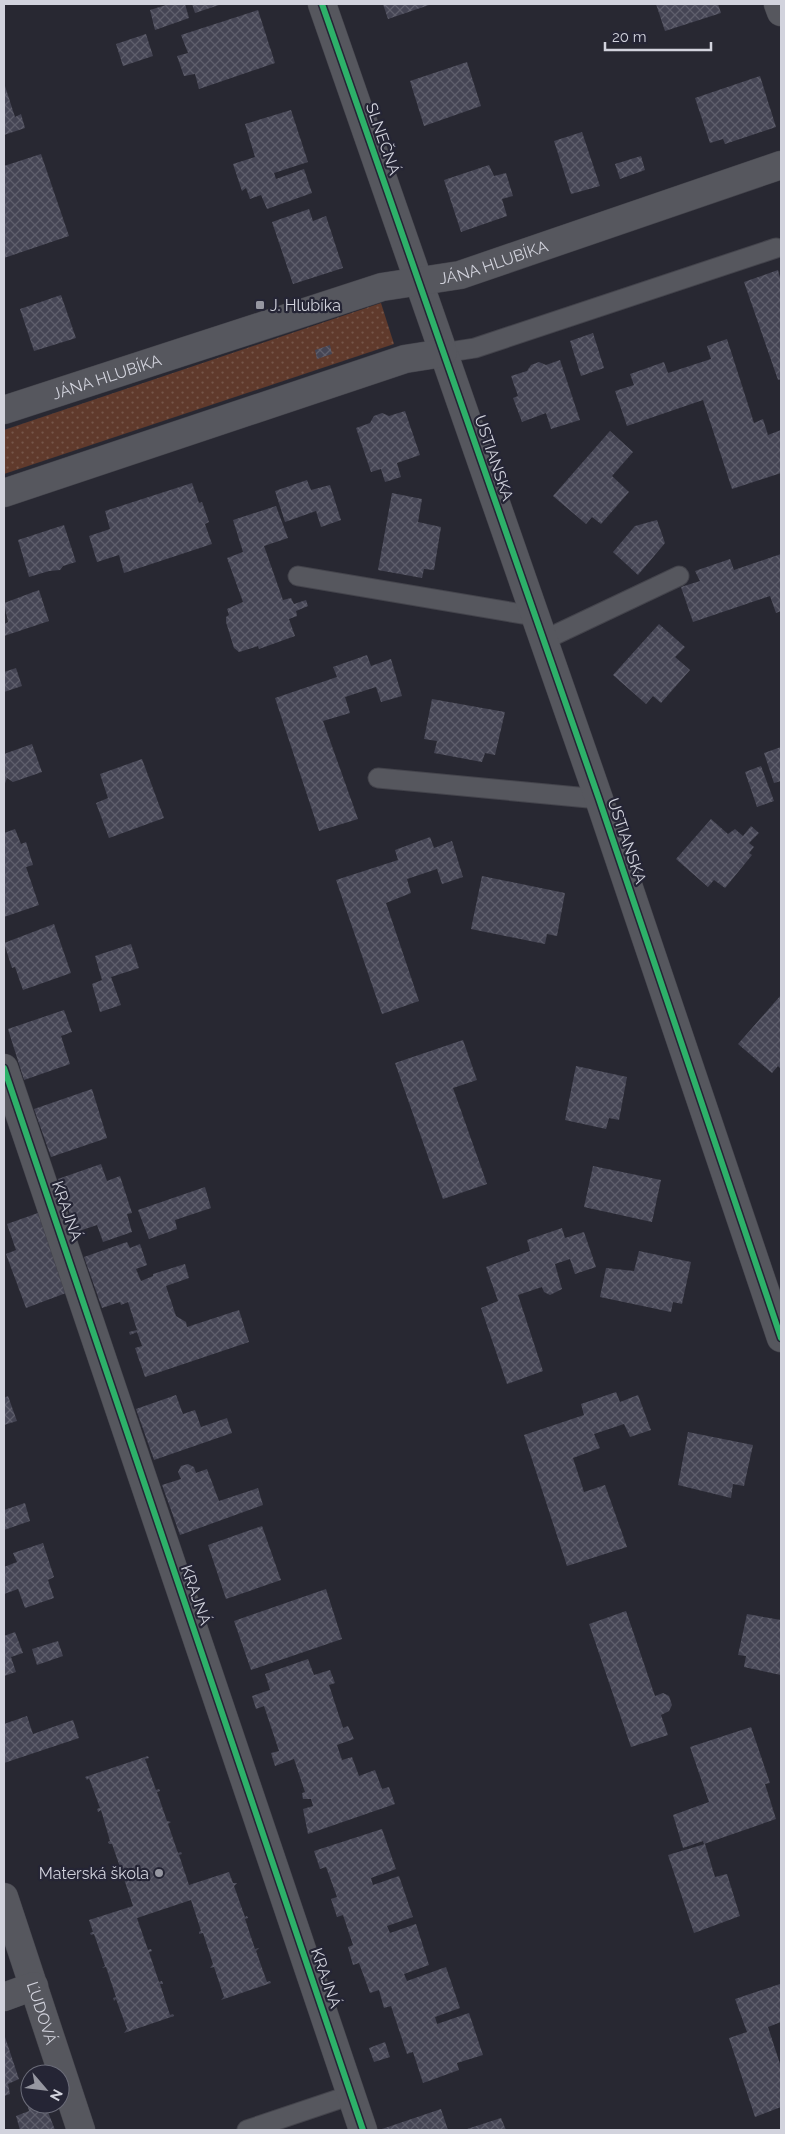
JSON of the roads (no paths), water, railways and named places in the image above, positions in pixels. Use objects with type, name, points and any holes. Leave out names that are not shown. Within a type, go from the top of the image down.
[{"type":"street","name":"SLNEČNÁ","points":[[322,4],[443,353]]},
{"type":"street","points":[[778,4],[781,12]]},
{"type":"street","name":"JÁNA HLUBÍKA","points":[[4,408],[382,287],[418,283],[460,275],[781,166]]},
{"type":"street","points":[[4,493],[405,360],[443,353]]},
{"type":"street","name":"USTIANSKA","points":[[443,353],[598,799],[781,1338]]},
{"type":"street","name":"KRAJNÁ","points":[[4,1068],[363,2130]]},
{"type":"street","name":"ĽUDOVÁ","points":[[4,1897],[81,2130]]},
{"type":"street","points":[[4,1997],[34,1986]]},
{"type":"lane","points":[[443,353],[475,348],[776,248]]},
{"type":"lane","points":[[298,576],[538,629],[679,576]]},
{"type":"lane","points":[[378,778],[598,799]]},
{"type":"lane","points":[[247,2130],[351,2095]]},
{"type":"place","name":"J. Hlubíka","points":[[260,305]]},
{"type":"place","name":"Materská škola","points":[[159,1873]]}]
